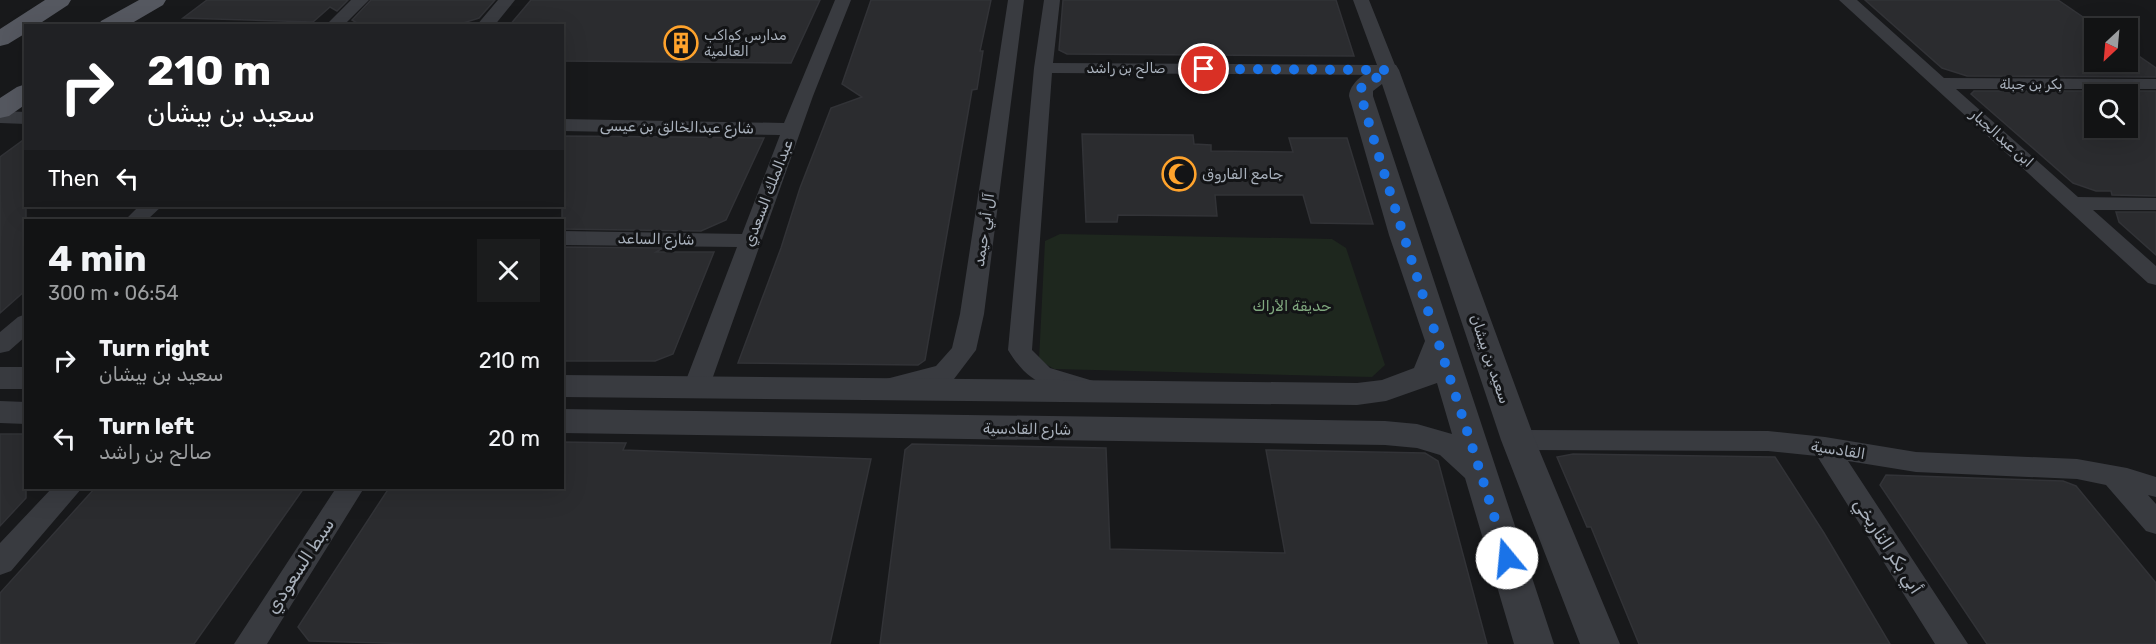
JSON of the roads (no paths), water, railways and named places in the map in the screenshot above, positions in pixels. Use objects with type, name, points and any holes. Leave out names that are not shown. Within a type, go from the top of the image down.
[{"type":"main road","points":[[0,44],[6,31],[60,0]]},
{"type":"main road","points":[[113,24],[155,0]]},
{"type":"main road","points":[[123,24],[155,0]]},
{"type":"main road","points":[[0,87],[24,74]]},
{"type":"main road","points":[[0,110],[24,93]]},
{"type":"street","points":[[335,24],[361,0]]},
{"type":"street","points":[[486,24],[507,0]]},
{"type":"street","name":"عبدالملك السعدي","points":[[696,388],[792,129],[843,0]]},
{"type":"street","name":"آل أبي حيمد","points":[[867,390],[945,373],[964,350],[972,314],[1016,0]]},
{"type":"street","points":[[1052,0],[1043,68],[1020,350],[1028,365],[1037,373],[1099,392]]},
{"type":"street","name":"سعيد بن بيشان","points":[[1361,0],[1388,70],[1518,440],[1600,644]]},
{"type":"street","name":"ابن عبدالجبار","points":[[1847,0],[2156,278]]},
{"type":"street","name":"صالح بن راشد","points":[[1043,68],[1388,70]]},
{"type":"street","points":[[1388,70],[1361,88],[1361,96],[1402,235],[1440,341],[1534,644]]},
{"type":"street","name":"بكر بن جبلة","points":[[1941,83],[2156,84]]},
{"type":"street","points":[[0,117],[24,118]]},
{"type":"street","name":"شارع عبدالخالق بن عيسى","points":[[564,125],[792,129]]},
{"type":"street","points":[[2073,203],[2156,204]]},
{"type":"street","points":[[136,219],[150,207]]},
{"type":"street","name":"شارع الساعد","points":[[564,238],[750,241]]},
{"type":"street","points":[[0,345],[24,324]]},
{"type":"street","points":[[564,386],[1358,394],[1386,390],[1426,375],[1440,341]]},
{"type":"street","points":[[0,378],[24,378]]},
{"type":"street","points":[[0,412],[24,413]]},
{"type":"street","name":"شارع القادسية","points":[[564,421],[1385,433],[1417,436],[1452,446],[1481,472]]},
{"type":"street","name":"القادسية","points":[[1518,440],[1768,441],[1824,447],[1916,462],[2077,469],[2156,487]]},
{"type":"street","name":"أبي بكر التاريخي","points":[[1824,447],[1952,644]]},
{"type":"street","points":[[2115,476],[2156,523]]},
{"type":"street","points":[[0,563],[67,489]]},
{"type":"street","name":"سبط السعودي","points":[[250,644],[349,489]]},
{"type":"place","name":"مدارس كواكب العالمية","points":[[681,43]]},
{"type":"place","name":"جامع الفاروق","points":[[1179,174]]},
{"type":"park label","name":"حديقة الأراك","points":[[1292,306]]}]
